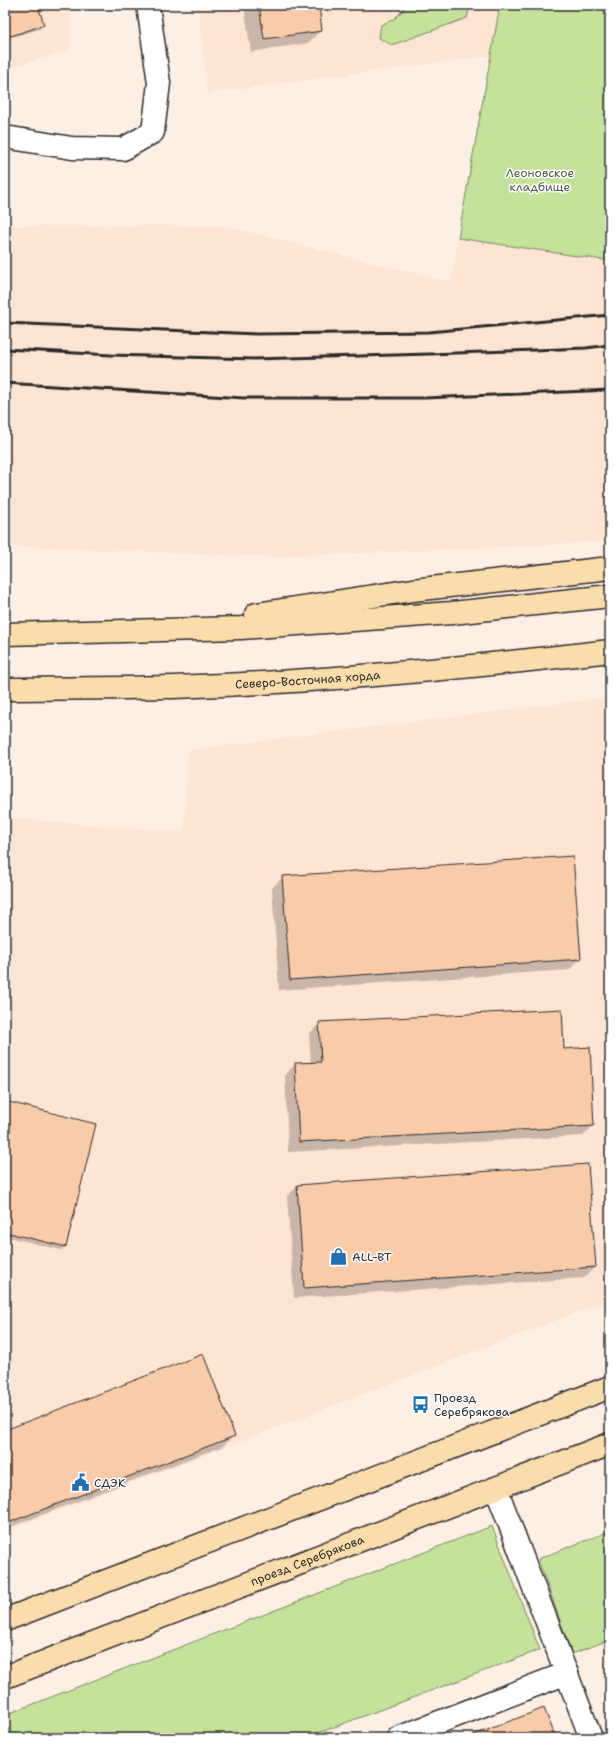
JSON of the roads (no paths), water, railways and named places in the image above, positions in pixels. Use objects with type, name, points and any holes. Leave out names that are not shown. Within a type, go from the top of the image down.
[{"type":"main road","points":[[102,633],[270,612],[413,590],[610,568]]},
{"type":"main road","points":[[5,634],[102,633],[241,628],[452,613],[610,596]]},
{"type":"main road","name":"Северо-Восточная хорда","points":[[5,689],[197,686],[307,680],[458,669],[610,651]]},
{"type":"main road","points":[[5,1620],[610,1387]]},
{"type":"main road","name":"проезд Серебрякова","points":[[5,1677],[610,1444]]},
{"type":"street","points":[[5,136],[72,148],[123,149],[153,132],[159,83],[148,5]]},
{"type":"street","points":[[496,1488],[591,1738]]},
{"type":"street","points":[[398,1738],[567,1674]]},
{"type":"railway","points":[[5,323],[257,334],[429,332],[610,315]]},
{"type":"railway","points":[[5,349],[111,355],[254,359],[586,348],[610,345]]},
{"type":"railway","points":[[5,383],[244,398],[425,398],[610,390]]},
{"type":"place","name":"ALL-BT","points":[[339,1257]]},
{"type":"place","name":"Проезд Серебрякова","points":[[421,1405]]},
{"type":"place","name":"СДЭК","points":[[81,1483]]},
{"type":"park label","name":"Леоновское кладбище","points":[[540,180]]}]
